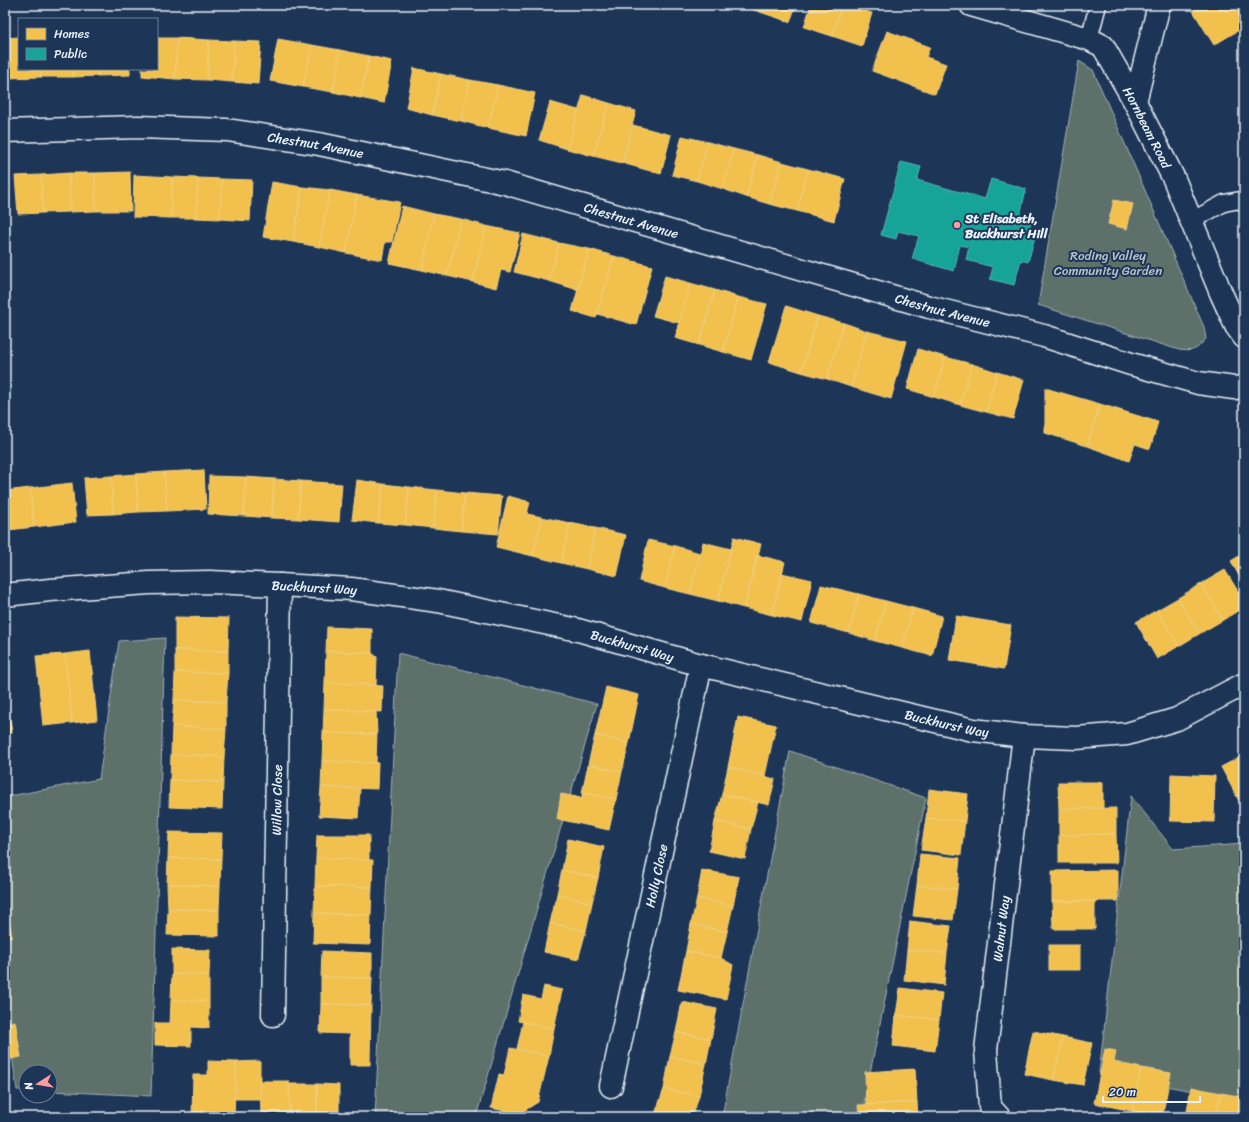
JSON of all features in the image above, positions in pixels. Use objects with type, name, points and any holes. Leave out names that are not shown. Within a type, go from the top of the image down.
[{"type":"street","name":"Hornbeam Road","points":[[971,5],[1089,39],[1103,46],[1135,102],[1174,179],[1221,293],[1236,326],[1244,337]]},
{"type":"street","points":[[1135,102],[1159,5]]},
{"type":"street","name":"Chestnut Avenue","points":[[5,131],[138,127],[227,130],[319,144],[505,184],[929,307],[1044,336],[1131,364],[1198,382],[1234,388],[1244,387]]},
{"type":"street","name":"Buckhurst Way","points":[[5,595],[149,582],[210,582],[351,590],[438,601],[578,630],[700,665],[973,730],[1024,736],[1076,738],[1127,734],[1177,719],[1244,684]]},
{"type":"street","name":"Willow Close","points":[[273,1015],[280,585]]},
{"type":"street","name":"Holly Close","points":[[611,1086],[700,665]]},
{"type":"street","name":"Walnut Way","points":[[999,1117],[990,1107],[986,1050],[1024,736]]},
{"type":"lane","points":[[1089,39],[1098,5]]},
{"type":"lane","points":[[1191,222],[1224,203],[1240,200],[1244,203]]},
{"type":"green space","name":"Roding Valley Community Garden","points":[[1079,61],[1093,70],[1204,327],[1206,339],[1200,346],[1194,349],[1188,351],[1179,350],[1038,305]]},
{"type":"green space","points":[[165,638],[151,1096],[58,1091],[58,1064],[18,1064],[17,1090],[5,1007],[5,797],[99,779],[119,641]]},
{"type":"green space","points":[[398,653],[597,704],[476,1117],[375,1117]]},
{"type":"green space","points":[[790,751],[926,798],[861,1117],[722,1117]]},
{"type":"green space","points":[[1131,796],[1173,849],[1244,844],[1244,1101],[1099,1073]]},
{"type":"building: Homes","points":[[739,5],[766,5],[763,13]]},
{"type":"building: Homes","points":[[766,5],[796,5],[790,22],[763,13]]},
{"type":"building: Homes","points":[[811,5],[842,5],[832,36],[804,27]]},
{"type":"building: Homes","points":[[842,5],[872,13],[862,46],[832,36]]},
{"type":"building: Homes","points":[[1202,5],[1244,5],[1244,27],[1214,45],[1193,11]]},
{"type":"building: Homes","points":[[887,31],[930,47],[926,57],[946,64],[935,94],[872,71]]},
{"type":"building: Homes","points":[[18,37],[18,70],[41,70],[41,77],[5,78],[5,38]]},
{"type":"building: Homes","points":[[158,38],[177,38],[175,79],[142,76],[142,70],[158,70]]},
{"type":"building: Homes","points":[[177,38],[209,40],[207,80],[175,79]]},
{"type":"building: Homes","points":[[278,39],[312,45],[303,87],[270,81]]},
{"type":"building: Homes","points":[[209,40],[234,41],[232,82],[207,80]]},
{"type":"building: Homes","points":[[234,41],[261,42],[258,84],[232,82]]},
{"type":"building: Homes","points":[[312,45],[340,50],[333,92],[303,87]]},
{"type":"building: Homes","points":[[340,50],[369,56],[360,98],[333,92]]},
{"type":"building: Homes","points":[[369,56],[392,61],[384,103],[360,98]]},
{"type":"building: Homes","points":[[414,68],[441,74],[432,115],[406,108]]},
{"type":"building: Homes","points":[[41,70],[73,70],[73,77],[41,77]]},
{"type":"building: Homes","points":[[73,70],[98,70],[98,76],[73,77]]},
{"type":"building: Homes","points":[[98,70],[130,70],[130,75],[98,76]]},
{"type":"building: Homes","points":[[441,74],[470,80],[461,121],[432,115]]},
{"type":"building: Homes","points":[[470,80],[498,85],[488,128],[461,121]]},
{"type":"building: Homes","points":[[498,85],[535,93],[526,136],[488,128]]},
{"type":"building: Homes","points":[[583,95],[609,103],[593,156],[567,149]]},
{"type":"building: Homes","points":[[550,102],[578,110],[567,149],[539,140]]},
{"type":"building: Homes","points":[[609,103],[636,111],[622,163],[593,156]]},
{"type":"building: Homes","points":[[633,125],[671,135],[661,174],[622,163]]},
{"type":"building: Homes","points":[[682,136],[708,142],[697,181],[672,175]]},
{"type":"building: Homes","points":[[708,142],[734,149],[723,189],[697,181]]},
{"type":"building: Homes","points":[[734,149],[758,155],[746,197],[723,189]]},
{"type":"building: Homes","points":[[758,155],[782,162],[769,204],[746,197]]},
{"type":"building: Homes","points":[[782,162],[808,169],[797,211],[769,204]]},
{"type":"building: Homes","points":[[808,169],[845,179],[834,221],[797,211]]},
{"type":"building: Homes","points":[[130,172],[131,211],[96,211],[95,173]]},
{"type":"building: Homes","points":[[69,173],[95,173],[96,211],[70,212]]},
{"type":"building: Homes","points":[[69,173],[70,212],[43,213],[41,175]]},
{"type":"building: Homes","points":[[41,175],[43,213],[18,214],[15,176]]},
{"type":"building: Homes","points":[[134,175],[172,177],[171,218],[133,217]]},
{"type":"building: Homes","points":[[172,177],[198,178],[196,218],[171,218]]},
{"type":"building: Homes","points":[[198,178],[222,179],[220,219],[196,218]]},
{"type":"building: Homes","points":[[222,179],[252,180],[250,221],[220,219]]},
{"type":"building: Homes","points":[[272,182],[302,187],[293,242],[263,237]]},
{"type":"building: Homes","points":[[302,187],[330,190],[319,247],[293,242]]},
{"type":"building: Homes","points":[[330,190],[357,195],[346,253],[319,247]]},
{"type":"building: Homes","points":[[357,195],[400,202],[392,242],[385,242],[382,260],[346,253]]},
{"type":"building: Homes","points":[[1114,200],[1133,204],[1127,229],[1108,224]]},
{"type":"building: Homes","points":[[402,206],[434,214],[422,270],[389,263]]},
{"type":"building: Homes","points":[[434,214],[461,219],[447,276],[422,270]]},
{"type":"building: Homes","points":[[461,219],[486,226],[473,282],[447,276]]},
{"type":"building: Homes","points":[[486,226],[520,233],[510,272],[501,270],[496,288],[473,282]]},
{"type":"building: Homes","points":[[523,234],[559,243],[549,281],[514,272]]},
{"type":"building: Homes","points":[[559,243],[589,249],[578,290],[549,281]]},
{"type":"building: Homes","points":[[589,249],[614,256],[596,318],[572,311]]},
{"type":"building: Homes","points":[[614,256],[652,266],[636,325],[597,314]]},
{"type":"building: Homes","points":[[665,276],[690,283],[679,323],[653,316]]},
{"type":"building: Homes","points":[[690,283],[715,290],[699,345],[675,338]]},
{"type":"building: Homes","points":[[715,290],[738,297],[723,352],[699,345]]},
{"type":"building: Homes","points":[[738,297],[767,304],[751,360],[723,352]]},
{"type":"building: Homes","points":[[786,306],[818,316],[801,372],[769,362]]},
{"type":"building: Homes","points":[[818,316],[844,323],[827,379],[801,372]]},
{"type":"building: Homes","points":[[844,323],[867,331],[851,387],[827,379]]},
{"type":"building: Homes","points":[[867,331],[907,341],[891,399],[851,387]]},
{"type":"building: Homes","points":[[918,349],[945,357],[934,397],[907,389]]},
{"type":"building: Homes","points":[[945,357],[972,364],[960,405],[934,397]]},
{"type":"building: Homes","points":[[972,364],[997,372],[986,412],[960,405]]},
{"type":"building: Homes","points":[[997,372],[1024,380],[1013,419],[986,412]]},
{"type":"building: Homes","points":[[1045,388],[1100,404],[1087,446],[1045,433]]},
{"type":"building: Homes","points":[[1100,404],[1158,422],[1150,449],[1135,444],[1129,461],[1087,446]]},
{"type":"building: Homes","points":[[204,470],[206,509],[167,511],[164,472]]},
{"type":"building: Homes","points":[[164,472],[167,511],[138,512],[136,474]]},
{"type":"building: Homes","points":[[136,474],[138,512],[113,514],[111,476]]},
{"type":"building: Homes","points":[[111,476],[113,514],[87,515],[84,478]]},
{"type":"building: Homes","points":[[209,476],[246,477],[244,516],[208,514]]},
{"type":"building: Homes","points":[[246,477],[274,479],[272,518],[244,516]]},
{"type":"building: Homes","points":[[274,479],[301,481],[298,519],[272,518]]},
{"type":"building: Homes","points":[[357,480],[383,484],[378,523],[352,520]]},
{"type":"building: Homes","points":[[301,481],[342,484],[339,522],[298,519]]},
{"type":"building: Homes","points":[[72,483],[76,522],[34,527],[30,488]]},
{"type":"building: Homes","points":[[383,484],[409,487],[405,525],[378,523]]},
{"type":"building: Homes","points":[[409,487],[437,490],[433,528],[405,525]]},
{"type":"building: Homes","points":[[30,488],[34,527],[9,530],[5,491]]},
{"type":"building: Homes","points":[[437,490],[465,493],[461,531],[433,528]]},
{"type":"building: Homes","points":[[465,493],[502,496],[498,534],[461,531]]},
{"type":"building: Homes","points":[[508,496],[530,502],[527,514],[542,517],[533,556],[496,547]]},
{"type":"building: Homes","points":[[5,498],[9,530],[5,530]]},
{"type":"building: Homes","points":[[542,517],[570,523],[561,563],[533,556]]},
{"type":"building: Homes","points":[[570,523],[595,528],[587,569],[561,563]]},
{"type":"building: Homes","points":[[595,528],[626,535],[617,576],[587,569]]},
{"type":"building: Homes","points":[[734,537],[761,544],[744,608],[718,601]]},
{"type":"building: Homes","points":[[648,540],[675,546],[665,588],[639,581]]},
{"type":"building: Homes","points":[[703,542],[731,549],[718,601],[690,594]]},
{"type":"building: Homes","points":[[675,546],[700,553],[690,594],[665,588]]},
{"type":"building: Homes","points":[[1244,553],[1244,585],[1231,561]]},
{"type":"building: Homes","points":[[757,555],[785,562],[772,615],[744,608]]},
{"type":"building: Homes","points":[[1225,570],[1244,601],[1244,607],[1223,620],[1201,584]]},
{"type":"building: Homes","points":[[782,573],[812,580],[802,622],[772,615]]},
{"type":"building: Homes","points":[[1201,584],[1223,620],[1199,634],[1178,598]]},
{"type":"building: Homes","points":[[821,585],[859,594],[849,633],[811,623]]},
{"type":"building: Homes","points":[[859,594],[886,601],[875,641],[849,633]]},
{"type":"building: Homes","points":[[1178,598],[1199,634],[1179,646],[1157,610]]},
{"type":"building: Homes","points":[[886,601],[913,608],[902,648],[875,641]]},
{"type":"building: Homes","points":[[913,608],[942,616],[932,656],[902,648]]},
{"type":"building: Homes","points":[[1157,610],[1179,646],[1157,659],[1136,622]]},
{"type":"building: Homes","points":[[956,616],[1011,625],[1004,669],[949,660]]},
{"type":"building: Homes","points":[[175,617],[229,618],[228,651],[175,650]]},
{"type":"building: Homes","points":[[327,627],[372,629],[372,653],[326,651]]},
{"type":"building: Homes","points":[[175,650],[228,651],[228,673],[175,672]]},
{"type":"building: Homes","points":[[90,651],[97,720],[72,723],[65,654]]},
{"type":"building: Homes","points":[[326,651],[372,653],[377,657],[376,685],[325,682]]},
{"type":"building: Homes","points":[[65,654],[72,723],[43,726],[36,656]]},
{"type":"building: Homes","points":[[175,672],[228,673],[226,702],[174,700]]},
{"type":"building: Homes","points":[[325,682],[383,686],[382,712],[324,709]]},
{"type":"building: Homes","points":[[606,687],[639,695],[629,743],[595,735]]},
{"type":"building: Homes","points":[[5,690],[12,733],[5,735]]},
{"type":"building: Homes","points":[[174,700],[226,702],[226,729],[172,726]]},
{"type":"building: Homes","points":[[324,709],[376,711],[377,734],[323,733]]},
{"type":"building: Homes","points":[[738,717],[776,725],[765,776],[728,767]]},
{"type":"building: Homes","points":[[172,726],[226,729],[224,757],[171,754]]},
{"type":"building: Homes","points":[[323,733],[377,734],[376,763],[322,761]]},
{"type":"building: Homes","points":[[595,735],[629,743],[622,772],[588,764]]},
{"type":"building: Homes","points":[[171,754],[224,757],[223,782],[170,780]]},
{"type":"building: Homes","points":[[1244,755],[1244,810],[1221,767]]},
{"type":"building: Homes","points":[[322,761],[378,763],[377,789],[321,787]]},
{"type":"building: Homes","points":[[588,764],[622,772],[616,799],[582,793]]},
{"type":"building: Homes","points":[[728,767],[775,779],[769,805],[722,794]]},
{"type":"building: Homes","points":[[1171,774],[1215,776],[1214,822],[1170,821]]},
{"type":"building: Homes","points":[[170,780],[223,782],[222,809],[169,807]]},
{"type":"building: Homes","points":[[1058,782],[1103,782],[1103,808],[1059,809]]},
{"type":"building: Homes","points":[[321,787],[360,789],[358,818],[319,816]]},
{"type":"building: Homes","points":[[929,789],[968,794],[965,821],[926,818]]},
{"type":"building: Homes","points":[[582,793],[616,799],[609,830],[557,819],[561,794],[582,798]]},
{"type":"building: Homes","points":[[722,794],[758,802],[751,829],[715,821]]},
{"type":"building: Homes","points":[[1116,808],[1116,834],[1059,835],[1059,809]]},
{"type":"building: Homes","points":[[926,818],[965,821],[961,855],[921,850]]},
{"type":"building: Homes","points":[[715,821],[751,829],[745,859],[709,851]]},
{"type":"building: Homes","points":[[169,832],[222,833],[221,859],[168,858]]},
{"type":"building: Homes","points":[[1116,834],[1117,863],[1059,863],[1059,835]]},
{"type":"building: Homes","points":[[317,835],[369,835],[369,860],[316,858]]},
{"type":"building: Homes","points":[[568,839],[604,847],[598,878],[562,870]]},
{"type":"building: Homes","points":[[920,854],[960,858],[957,889],[917,885]]},
{"type":"building: Homes","points":[[168,858],[221,859],[220,886],[167,884]]},
{"type":"building: Homes","points":[[316,858],[373,860],[372,887],[315,886]]},
{"type":"building: Homes","points":[[562,870],[598,878],[592,903],[557,894]]},
{"type":"building: Homes","points":[[702,870],[739,877],[733,906],[697,898]]},
{"type":"building: Homes","points":[[1118,870],[1118,901],[1052,901],[1052,871]]},
{"type":"building: Homes","points":[[167,884],[220,886],[219,910],[168,909]]},
{"type":"building: Homes","points":[[917,885],[957,889],[953,920],[913,916]]},
{"type":"building: Homes","points":[[315,886],[372,887],[371,915],[314,913]]},
{"type":"building: Homes","points":[[557,894],[592,903],[586,931],[550,923]]},
{"type":"building: Homes","points":[[697,898],[733,906],[727,932],[691,924]]},
{"type":"building: Homes","points":[[1052,901],[1095,901],[1095,929],[1053,929]]},
{"type":"building: Homes","points":[[7,909],[12,937],[5,937],[5,910]]},
{"type":"building: Homes","points":[[168,909],[219,910],[219,936],[167,935]]},
{"type":"building: Homes","points":[[314,913],[371,915],[370,945],[313,943]]},
{"type":"building: Homes","points":[[910,921],[951,926],[947,953],[907,950]]},
{"type":"building: Homes","points":[[550,923],[586,931],[578,960],[544,952]]},
{"type":"building: Homes","points":[[691,924],[727,932],[721,958],[686,951]]},
{"type":"building: Homes","points":[[1049,945],[1080,945],[1080,970],[1049,970]]},
{"type":"building: Homes","points":[[172,949],[210,950],[209,975],[172,974]]},
{"type":"building: Homes","points":[[907,950],[947,953],[944,985],[904,980]]},
{"type":"building: Homes","points":[[322,951],[372,953],[372,978],[321,977]]},
{"type":"building: Homes","points":[[686,951],[721,958],[733,965],[726,999],[678,990]]},
{"type":"building: Homes","points":[[6,966],[10,995],[5,995]]},
{"type":"building: Homes","points":[[172,974],[209,975],[209,1001],[171,1000]]},
{"type":"building: Homes","points":[[321,977],[372,978],[371,1005],[321,1004]]},
{"type":"building: Homes","points":[[544,986],[562,990],[554,1029],[518,1021],[523,995],[541,999]]},
{"type":"building: Homes","points":[[900,988],[942,993],[939,1020],[896,1015]]},
{"type":"building: Homes","points":[[171,1000],[209,1001],[209,1028],[191,1027],[191,1046],[155,1045],[155,1023],[170,1023]]},
{"type":"building: Homes","points":[[682,1002],[717,1009],[711,1039],[676,1032]]},
{"type":"building: Homes","points":[[321,1004],[371,1005],[370,1065],[350,1065],[350,1034],[320,1033]]},
{"type":"building: Homes","points":[[896,1015],[939,1020],[935,1051],[893,1046]]},
{"type":"building: Homes","points":[[15,1021],[21,1057],[5,1060],[5,1023]]},
{"type":"building: Homes","points":[[523,1022],[554,1029],[549,1056],[517,1049]]},
{"type":"building: Homes","points":[[1033,1031],[1063,1037],[1053,1080],[1024,1074]]},
{"type":"building: Homes","points":[[676,1032],[711,1039],[706,1064],[670,1056]]},
{"type":"building: Homes","points":[[1063,1037],[1092,1043],[1083,1085],[1053,1080]]},
{"type":"building: Homes","points":[[510,1048],[549,1056],[538,1102],[519,1114],[491,1108],[499,1074],[504,1075]]},
{"type":"building: Homes","points":[[1105,1049],[1116,1051],[1114,1062],[1141,1068],[1132,1111],[1094,1103]]},
{"type":"building: Homes","points":[[670,1056],[706,1064],[699,1096],[664,1089]]},
{"type":"building: Homes","points":[[208,1061],[236,1062],[234,1117],[192,1117],[193,1075],[208,1075]]},
{"type":"building: Homes","points":[[260,1061],[260,1099],[235,1099],[236,1062]]},
{"type":"building: Homes","points":[[1141,1068],[1171,1073],[1162,1117],[1132,1111]]},
{"type":"building: Homes","points":[[915,1069],[917,1102],[866,1105],[865,1072]]},
{"type":"building: Homes","points":[[260,1081],[289,1081],[290,1116],[261,1117]]},
{"type":"building: Homes","points":[[289,1084],[317,1084],[317,1117],[290,1116]]},
{"type":"building: Homes","points":[[317,1084],[339,1085],[339,1117],[317,1117]]},
{"type":"building: Homes","points":[[1191,1087],[1221,1093],[1216,1117],[1186,1117]]},
{"type":"building: Homes","points":[[664,1089],[699,1096],[693,1115],[701,1117],[656,1117],[655,1114]]},
{"type":"building: Homes","points":[[1221,1093],[1244,1097],[1244,1117],[1216,1117]]},
{"type":"building: Homes","points":[[917,1102],[918,1117],[859,1117],[858,1105]]},
{"type":"building: Public","name":"St Elisabeth, Buckhurst Hill","points":[[901,162],[921,167],[917,180],[985,199],[991,179],[1026,189],[1020,216],[1031,220],[1029,231],[1036,233],[1028,262],[1021,260],[1014,285],[990,279],[993,267],[966,260],[969,247],[960,245],[954,271],[912,259],[919,236],[898,231],[896,239],[881,235]]},
{"type":"place","name":"St Elisabeth, Buckhurst Hill","points":[[957,225]]}]
